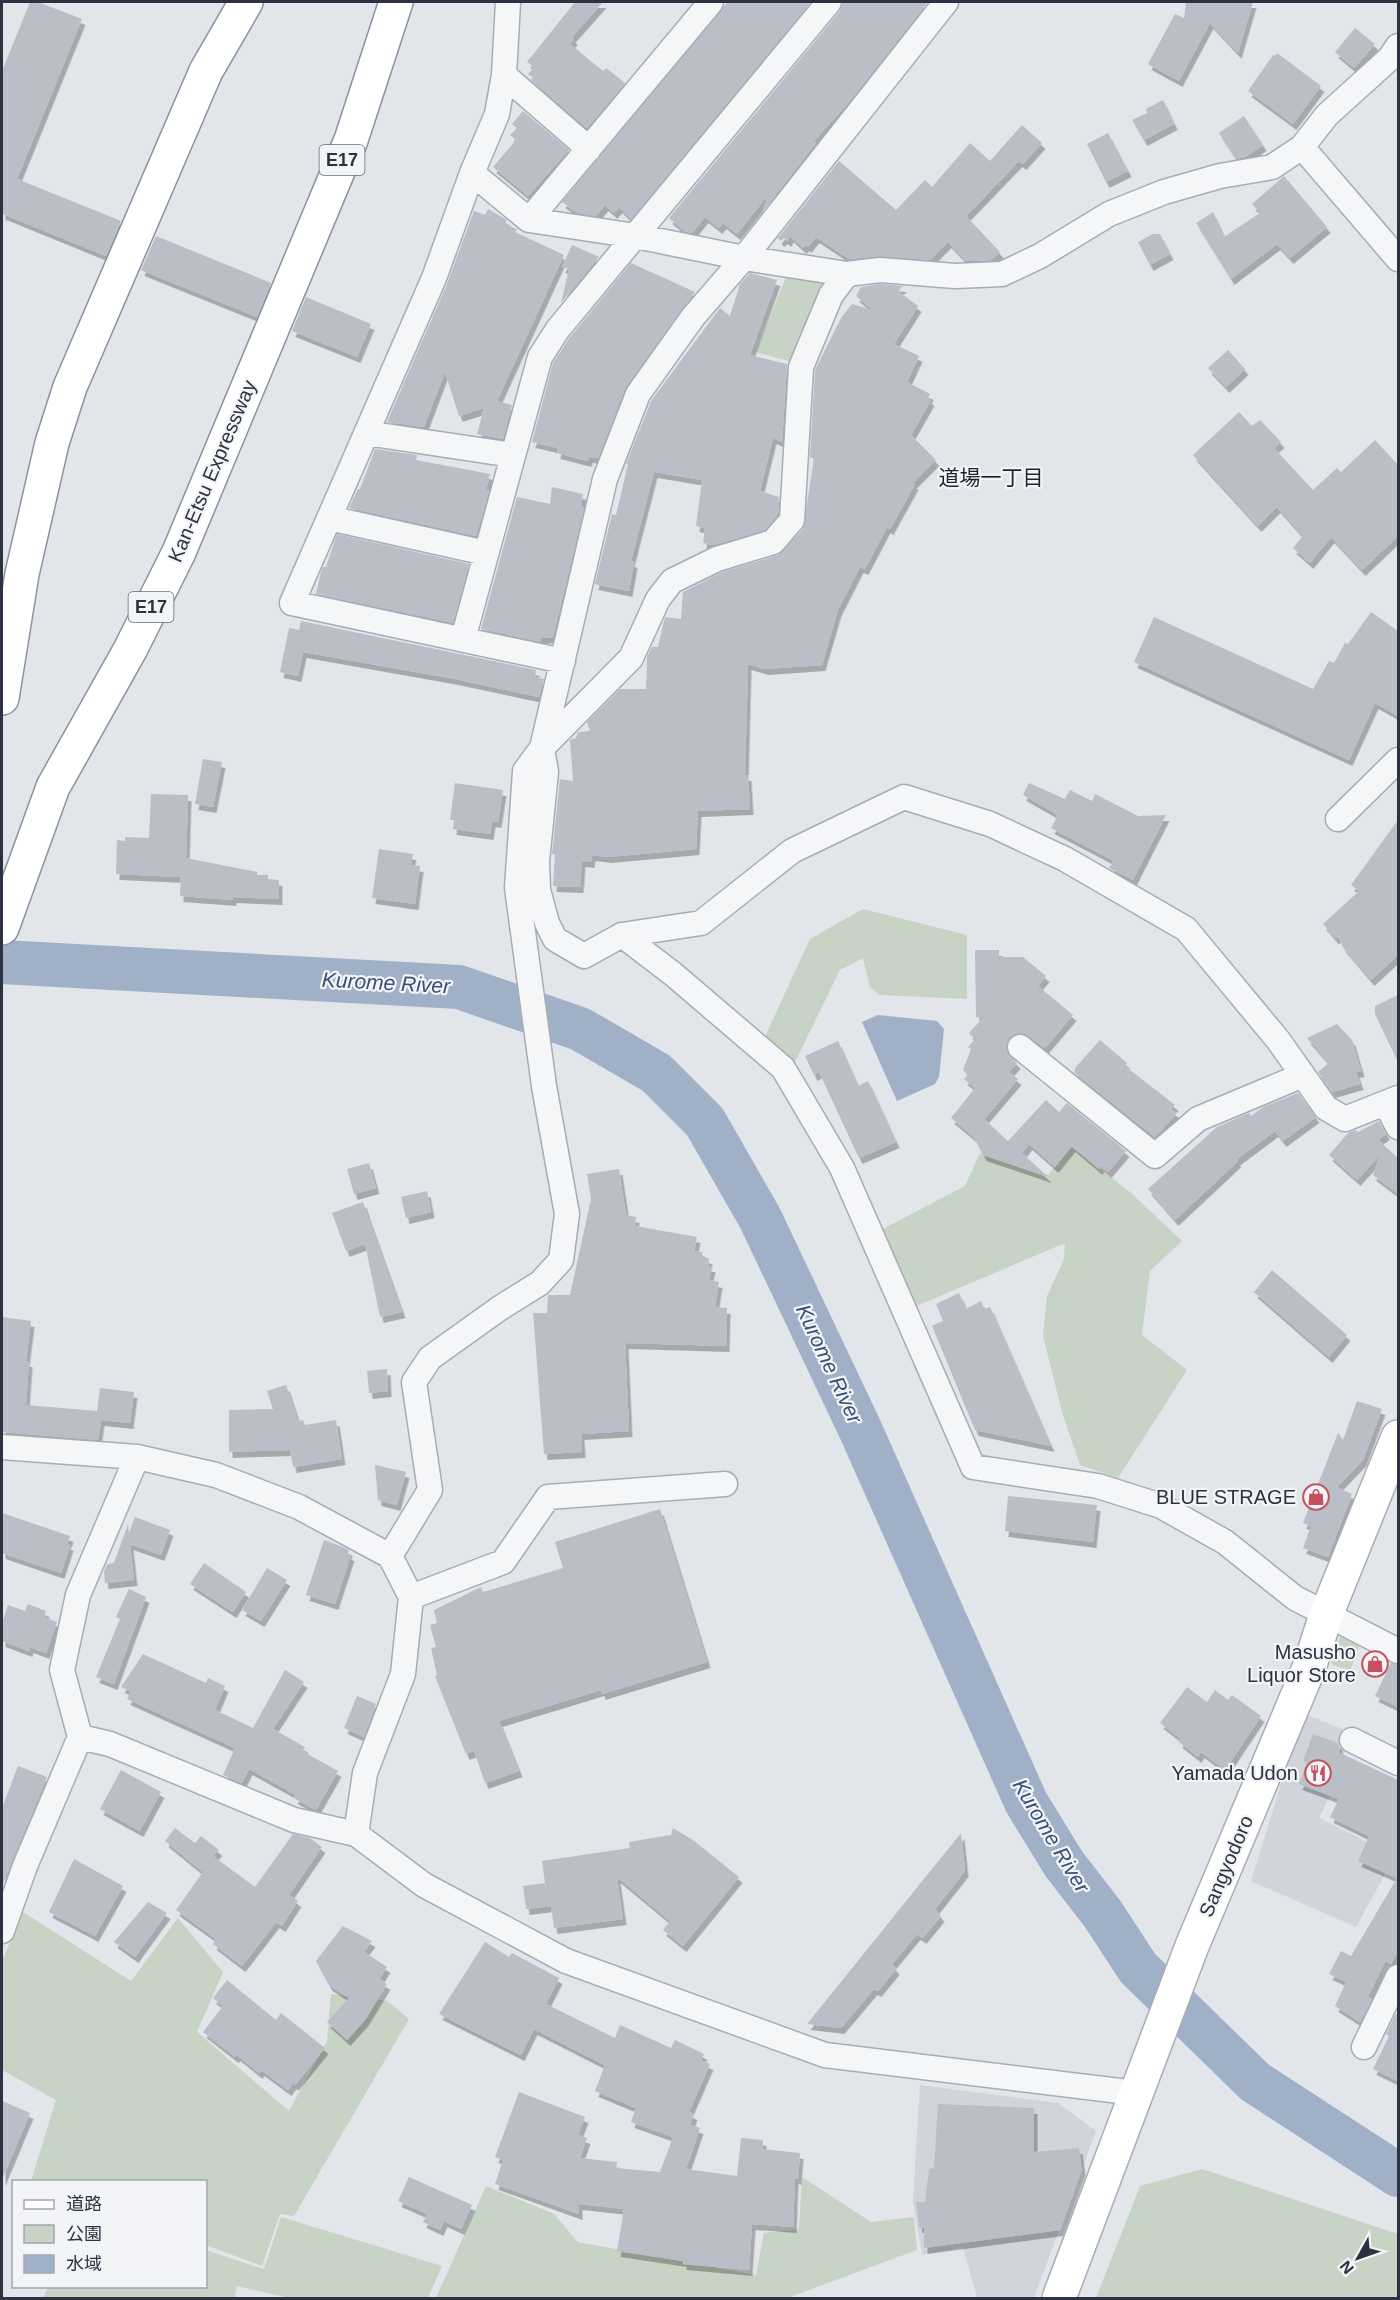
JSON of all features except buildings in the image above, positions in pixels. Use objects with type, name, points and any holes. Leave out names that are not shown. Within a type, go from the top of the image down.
[{"type":"main road","points":[[2,698],[25,563],[52,443],[70,387],[206,71],[246,2]]},
{"type":"main road","name":"Kan-Etsu Expressway","points":[[2,928],[13,892],[53,787],[88,721],[130,650],[179,552],[351,140],[396,2]]},
{"type":"main road","name":"Sangyodoro","points":[[1059,2298],[1192,1946],[1309,1668],[1326,1615],[1398,1437]]},
{"type":"street","points":[[508,2],[504,75],[497,114],[472,173],[434,278],[292,603],[563,661]]},
{"type":"street","points":[[529,220],[711,2]]},
{"type":"street","points":[[463,639],[540,357],[558,329],[829,2]]},
{"type":"street","points":[[946,2],[744,258],[693,317],[638,394],[606,479],[542,748],[546,772],[537,861],[537,890],[547,923],[555,939],[584,956],[622,935],[701,923],[792,851],[904,797],[990,824],[1065,859],[1186,929],[1278,1040],[1326,1108],[1345,1119],[1392,1101],[1398,1126]]},
{"type":"street","points":[[472,173],[529,220],[636,236],[744,258],[847,274],[880,270],[955,276],[1002,274],[1040,256],[1109,214],[1164,192],[1220,176],[1272,167],[1302,147],[1327,115],[1389,58],[1398,46]]},
{"type":"street","points":[[504,75],[589,149]]},
{"type":"street","points":[[1302,147],[1398,259]]},
{"type":"street","points":[[390,1556],[430,1490],[414,1382],[430,1358],[500,1308],[540,1283],[561,1260],[567,1214],[544,1086],[517,888],[525,771],[542,748],[631,658],[658,599],[672,580],[717,560],[774,542],[792,520],[801,367],[831,295],[847,274]]},
{"type":"street","points":[[366,433],[512,455]]},
{"type":"street","points":[[329,518],[486,553]]},
{"type":"street","points":[[1338,819],[1398,760]]},
{"type":"street","points":[[622,935],[673,974],[783,1068],[842,1168],[973,1467],[1098,1486],[1161,1506],[1225,1542],[1295,1598],[1398,1651]]},
{"type":"street","points":[[1020,1047],[1155,1156],[1198,1119],[1303,1075]]},
{"type":"street","points":[[2,1447],[137,1457],[216,1475],[299,1507],[390,1556],[411,1597],[403,1674],[365,1773],[356,1834]]},
{"type":"street","points":[[2,1931],[25,1866],[80,1737],[62,1670],[78,1595],[137,1457]]},
{"type":"street","points":[[411,1597],[502,1562],[548,1497],[725,1484]]},
{"type":"street","points":[[80,1737],[110,1744],[294,1820],[356,1834],[424,1885],[566,1961],[825,2055],[1139,2085]]},
{"type":"street","points":[[1352,1740],[1398,1763]]},
{"type":"street","points":[[1364,2048],[1396,1986]]},
{"type":"shaded area","points":[[1303,1713],[1342,1729],[1345,1746],[1342,1771],[1319,1818],[1395,1856],[1356,1927],[1251,1881]]},
{"type":"shaded area","points":[[920,2085],[1058,2103],[1096,2131],[1034,2298],[977,2298],[963,2247],[922,2255],[913,2201]]},
{"type":"green space","points":[[786,277],[826,284],[796,363],[756,352]]},
{"type":"green space","points":[[863,909],[967,935],[967,999],[880,995],[870,987],[863,958],[840,970],[793,1066],[762,1043],[810,939]]},
{"type":"green space","points":[[1071,1147],[1130,1192],[1182,1241],[1150,1271],[1142,1335],[1187,1370],[1118,1478],[1080,1465],[1062,1412],[1043,1336],[1047,1296],[1064,1259],[1065,1243],[912,1308],[877,1232],[965,1186],[980,1153],[1048,1175]]},
{"type":"green space","points":[[1340,1637],[1360,1644],[1350,1671],[1331,1664]]},
{"type":"green space","points":[[23,1912],[131,1981],[178,1918],[223,1972],[197,2032],[289,2111],[327,2041],[331,1994],[387,2001],[409,2019],[294,2216],[280,2214],[262,2266],[207,2245],[207,2180],[31,2180],[56,2100],[2,2070],[2,1961]]},
{"type":"green space","points":[[1202,2169],[1398,2234],[1398,2298],[1096,2298],[1140,2186]]},
{"type":"green space","points":[[802,2177],[871,2222],[914,2217],[917,2250],[787,2298],[436,2298],[486,2186],[554,2214],[578,2242],[756,2275],[764,2233],[799,2229]]},
{"type":"green space","points":[[281,2217],[442,2266],[428,2298],[289,2298],[237,2286],[234,2298],[43,2298],[48,2288],[207,2288],[207,2250],[264,2269]]},
{"type":"water","points":[[878,1015],[937,1021],[944,1029],[939,1077],[935,1084],[897,1101],[862,1022]]},
{"type":"waterway","name":"Kurome River","points":[[2,962],[459,987],[580,1029],[656,1073],[705,1122],[760,1218],[860,1429],[1026,1802],[1064,1864],[1102,1913],[1138,1968],[1255,2082],[1398,2175]]},
{"type":"place","name":"BLUE STRAGE","points":[[1316,1497]]},
{"type":"place","name":"Masusho Liquor Store","points":[[1375,1664]]},
{"type":"place","name":"Yamada Udon","points":[[1318,1773]]},
{"type":"district","name":"道場一丁目","points":[[991,478]]}]
